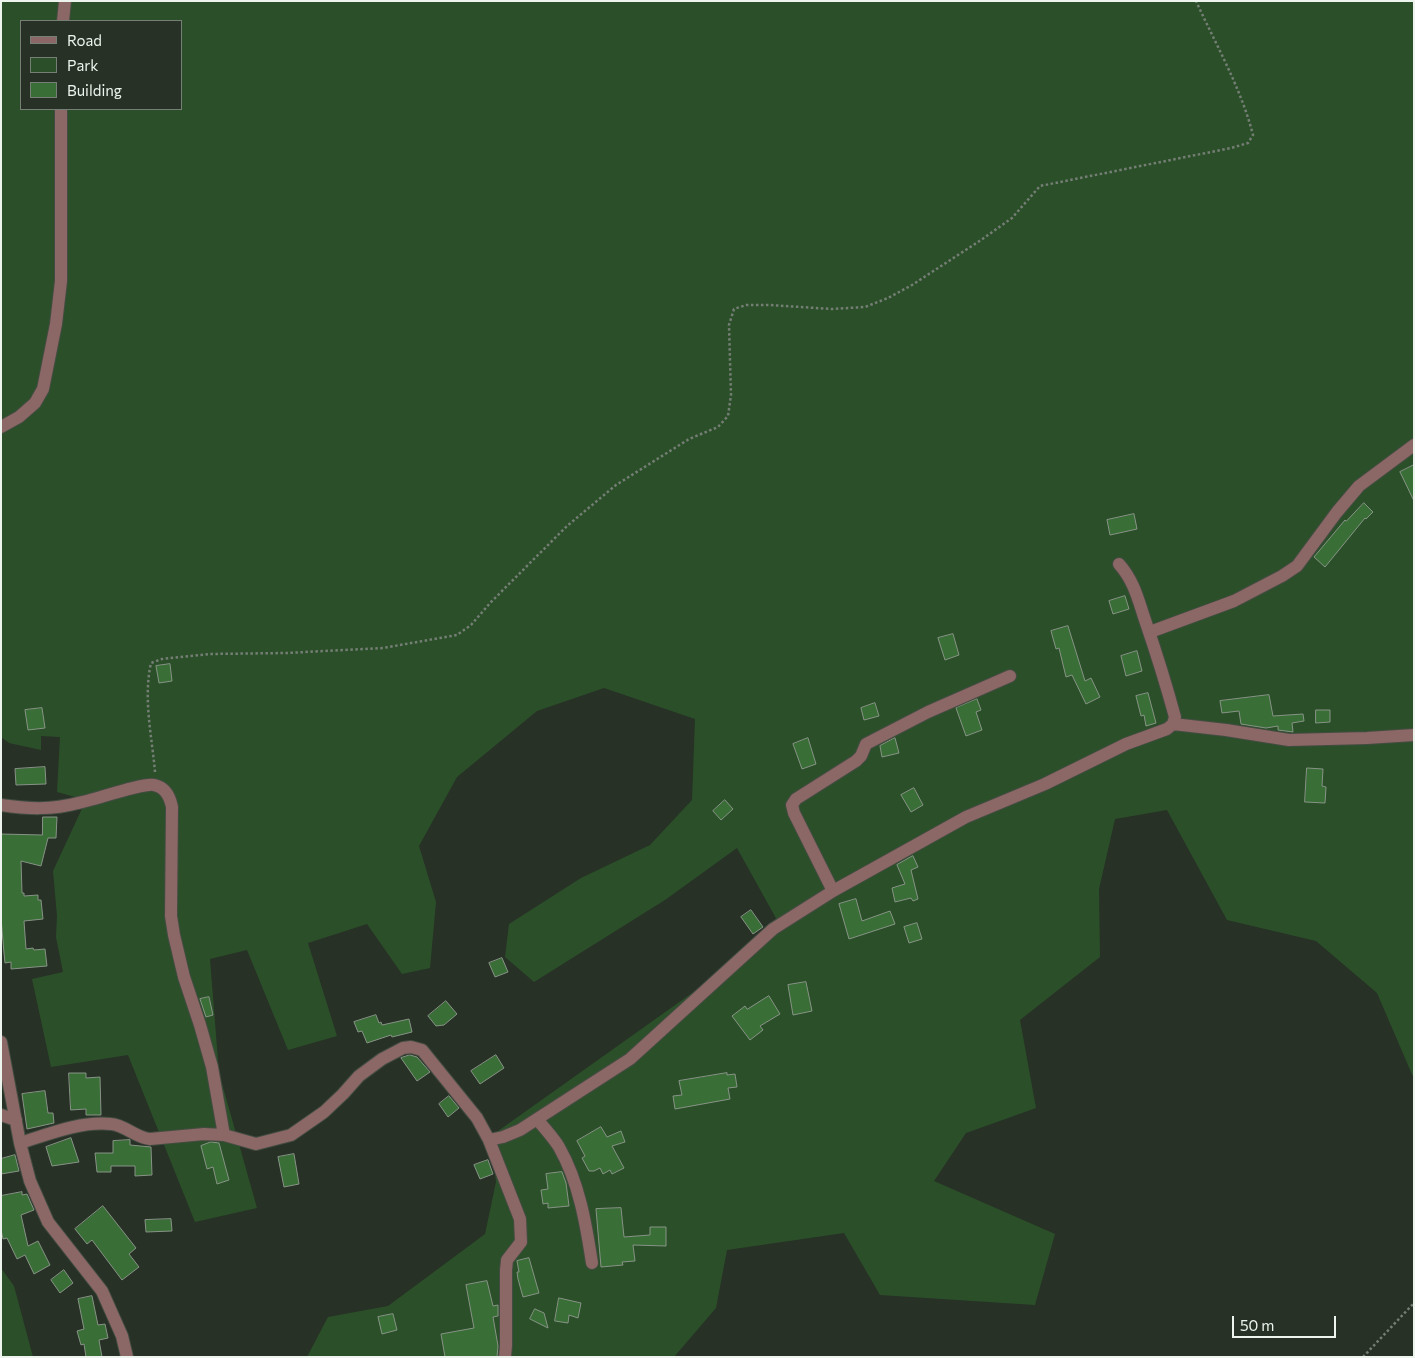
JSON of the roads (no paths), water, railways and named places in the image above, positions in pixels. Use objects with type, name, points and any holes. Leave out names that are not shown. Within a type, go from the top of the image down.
[{"type":"street","points":[[63,20],[65,1]]},
{"type":"street","points":[[1,427],[19,417],[34,403],[43,389],[56,324],[61,281],[60,110]]},
{"type":"street","points":[[1150,632],[1234,601],[1297,566],[1359,486],[1414,445]]},
{"type":"street","points":[[489,1140],[504,1137],[537,1119],[630,1059],[773,929],[833,891],[966,817],[1045,784],[1126,744],[1167,729],[1173,724],[1175,717],[1138,592],[1120,564]]},
{"type":"street","points":[[833,891],[794,813],[792,805],[796,799],[856,761],[861,756],[866,744],[928,712],[1010,676]]},
{"type":"street","points":[[1173,724],[1289,740],[1414,735]]},
{"type":"street","points":[[1,805],[28,809],[76,804],[153,784],[162,788],[169,796],[172,807],[171,916],[174,935],[184,977],[212,1067],[224,1135]]},
{"type":"street","points":[[1,1042],[20,1143],[30,1181],[48,1222],[102,1291],[122,1336],[127,1357]]},
{"type":"street","points":[[20,1143],[66,1129],[87,1125],[112,1124],[143,1138],[150,1139],[191,1134],[224,1135],[256,1144],[291,1135],[324,1112],[359,1076],[382,1059],[403,1048],[411,1047],[422,1050],[477,1118],[489,1140],[520,1219],[522,1242],[507,1260],[505,1357]]},
{"type":"street","points":[[1,1115],[16,1120]]},
{"type":"street","points":[[537,1119],[558,1146],[568,1167],[586,1227],[592,1263]]}]
